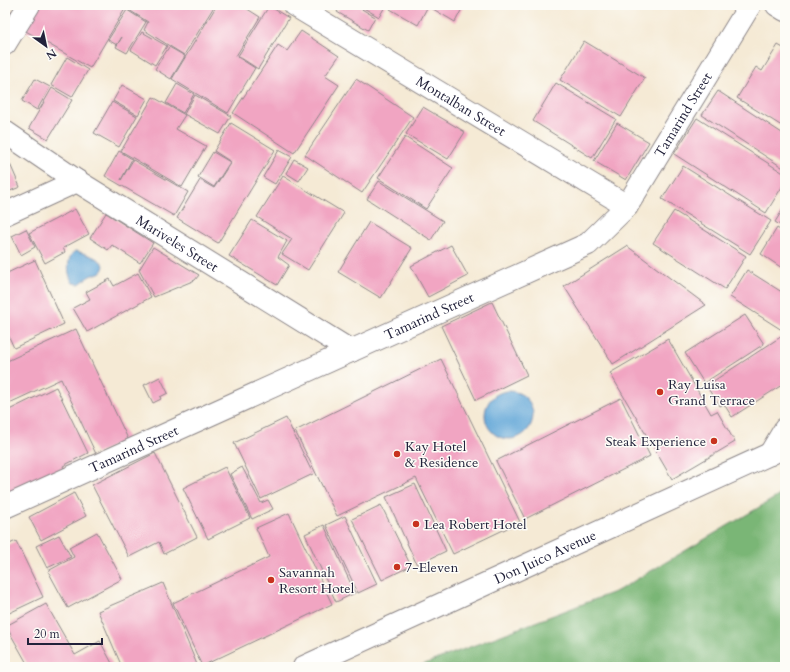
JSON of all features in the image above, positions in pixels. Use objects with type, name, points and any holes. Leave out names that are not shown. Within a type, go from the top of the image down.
[{"type":"street","points":[[5,44],[29,5]]},
{"type":"street","name":"Montalban Street","points":[[294,5],[627,206]]},
{"type":"street","name":"Tamarind Street","points":[[5,507],[588,244],[627,206],[750,5]]},
{"type":"street","points":[[777,5],[785,10]]},
{"type":"street","name":"Mariveles Street","points":[[5,132],[77,181],[351,351]]},
{"type":"street","points":[[5,214],[77,181]]},
{"type":"street","points":[[777,451],[785,429]]},
{"type":"street","name":"Don Juico Avenue","points":[[304,667],[777,451]]},
{"type":"green space","points":[[785,492],[785,667],[417,667],[617,591]]},
{"type":"water","points":[[75,251],[87,254],[99,260],[104,265],[99,273],[89,277],[79,284],[73,283],[71,280],[68,266],[70,257]]},
{"type":"water","points":[[504,391],[514,391],[523,395],[529,401],[532,406],[532,424],[523,435],[514,439],[504,439],[495,435],[489,429],[485,420],[485,410],[489,401],[495,395]]},
{"type":"building","points":[[39,5],[118,5],[125,9],[90,68],[24,30]]},
{"type":"building","points":[[132,5],[215,5],[184,55],[144,30],[148,22],[129,10]]},
{"type":"building","points":[[217,5],[241,5],[260,17],[236,56],[255,68],[228,113],[172,79]]},
{"type":"building","points":[[341,5],[362,5],[360,8],[375,17],[368,30],[337,12]]},
{"type":"building","points":[[363,5],[386,5],[379,17],[362,7]]},
{"type":"building","points":[[392,5],[464,5],[455,22],[428,6],[418,25],[390,9]]},
{"type":"building","points":[[269,6],[289,18],[258,69],[238,56]]},
{"type":"building","points":[[5,8],[15,14],[5,31]]},
{"type":"building","points":[[127,10],[146,22],[127,53],[116,47],[122,37],[117,45],[108,40]]},
{"type":"building","points":[[301,31],[339,56],[325,76],[339,85],[294,153],[233,113],[278,45],[287,51]]},
{"type":"building","points":[[142,32],[167,46],[155,65],[131,50]]},
{"type":"building","points":[[584,41],[645,78],[621,117],[560,80]]},
{"type":"building","points":[[778,45],[785,49],[785,128],[737,98],[756,67],[762,71]]},
{"type":"building","points":[[169,47],[185,56],[171,79],[155,69]]},
{"type":"building","points":[[67,57],[88,70],[72,97],[51,85]]},
{"type":"building","points":[[35,79],[50,87],[37,110],[22,101]]},
{"type":"building","points":[[356,79],[413,117],[362,193],[305,155]]},
{"type":"building","points":[[556,83],[616,119],[592,158],[533,121]]},
{"type":"building","points":[[177,84],[194,94],[183,113],[166,103]]},
{"type":"building","points":[[122,85],[147,99],[138,115],[113,101]]},
{"type":"building","points":[[52,88],[72,100],[48,139],[29,128]]},
{"type":"building","points":[[718,91],[785,135],[785,169],[702,115]]},
{"type":"building","points":[[195,95],[231,116],[220,134],[184,114]]},
{"type":"building","points":[[153,97],[185,115],[176,129],[206,146],[182,187],[121,151]]},
{"type":"building","points":[[112,102],[137,116],[119,147],[94,133]]},
{"type":"building","points":[[423,107],[465,132],[448,159],[406,134]]},
{"type":"building","points":[[697,118],[785,174],[785,182],[766,213],[674,154]]},
{"type":"building","points":[[231,123],[275,150],[218,243],[177,218],[200,180],[214,188],[231,162],[214,151]]},
{"type":"building","points":[[617,123],[649,142],[626,180],[594,161]]},
{"type":"building","points":[[405,137],[453,168],[426,209],[378,178]]},
{"type":"building","points":[[279,150],[292,157],[275,184],[263,177]]},
{"type":"building","points":[[119,151],[132,159],[121,180],[133,160],[188,192],[174,216],[105,176]]},
{"type":"building","points":[[213,152],[230,162],[214,187],[198,177]]},
{"type":"building","points":[[294,159],[308,167],[299,181],[286,173]]},
{"type":"building","points":[[10,164],[20,187],[5,193],[5,166]]},
{"type":"building","points":[[683,166],[771,221],[750,254],[662,199]]},
{"type":"building","points":[[283,176],[344,213],[308,270],[282,254],[292,239],[257,217]]},
{"type":"building","points":[[379,181],[443,221],[431,240],[367,199]]},
{"type":"building","points":[[785,206],[785,228],[775,222]]},
{"type":"building","points":[[75,209],[89,234],[63,248],[65,252],[45,263],[29,233]]},
{"type":"building","points":[[674,211],[746,256],[725,289],[653,243]]},
{"type":"building","points":[[106,213],[153,243],[140,263],[112,245],[108,250],[90,238]]},
{"type":"building","points":[[252,220],[287,241],[278,257],[289,265],[277,285],[229,256]]},
{"type":"building","points":[[369,222],[412,248],[381,298],[338,272]]},
{"type":"building","points":[[777,228],[785,233],[785,270],[761,254]]},
{"type":"building","points":[[26,229],[35,247],[21,255],[12,236]]},
{"type":"building","points":[[451,245],[468,276],[428,297],[411,266]]},
{"type":"building","points":[[627,246],[706,305],[613,364],[564,286]]},
{"type":"building","points":[[153,247],[199,275],[195,280],[154,297],[139,270]]},
{"type":"building","points":[[35,260],[64,324],[14,348],[5,328],[5,274]]},
{"type":"building","points":[[747,270],[785,294],[785,332],[730,297]]},
{"type":"building","points":[[138,273],[151,297],[87,332],[73,308],[90,299],[86,292],[110,279],[114,286]]},
{"type":"building","points":[[492,302],[527,375],[476,400],[441,326]]},
{"type":"building","points":[[745,315],[764,344],[704,383],[685,353]]},
{"type":"building","points":[[76,329],[128,439],[96,454],[61,379],[5,405],[5,362]]},
{"type":"building","points":[[782,336],[785,340],[785,383],[732,417],[724,404],[720,406],[706,386]]},
{"type":"building","name":"Ray Luisa Grand Terrace","points":[[668,339],[711,414],[717,411],[735,442],[672,479],[610,373]]},
{"type":"building","name":"Kay Hotel & Residence","points":[[441,359],[520,522],[453,554],[416,478],[337,516],[295,431]]},
{"type":"building","points":[[160,377],[168,393],[153,403],[144,385]]},
{"type":"building","points":[[56,387],[88,453],[63,466],[65,471],[5,500],[5,412]]},
{"type":"building","points":[[621,398],[650,456],[525,519],[496,461]]},
{"type":"building","points":[[286,418],[313,474],[261,499],[234,443]]},
{"type":"building","points":[[155,453],[197,537],[164,554],[159,542],[129,557],[92,485]]},
{"type":"building","points":[[225,467],[250,518],[208,539],[183,488]]},
{"type":"building","points":[[242,467],[261,503],[268,500],[273,509],[252,519],[230,474]]},
{"type":"building","name":"Lea Robert Hotel","points":[[415,484],[446,551],[417,565],[386,497]]},
{"type":"building","points":[[74,493],[86,516],[41,540],[29,517]]},
{"type":"building","points":[[381,505],[411,566],[382,580],[352,519]]},
{"type":"building","name":"Savannah Resort Hotel","points":[[289,513],[332,604],[202,666],[173,603],[269,557],[256,528]]},
{"type":"building","points":[[345,516],[377,584],[358,593],[326,525]]},
{"type":"building","points":[[324,525],[355,593],[336,602],[305,534]]},
{"type":"building","points":[[97,532],[122,579],[68,608],[48,571],[74,557],[69,547]]},
{"type":"building","points":[[59,535],[71,557],[47,568],[36,546]]},
{"type":"building","points":[[16,541],[43,597],[5,615],[5,546]]},
{"type":"building","points":[[163,583],[198,667],[122,667],[98,611]]},
{"type":"building","points":[[46,604],[75,655],[100,641],[114,667],[29,667],[6,626]]},
{"type":"place","name":"Ray Luisa Grand Terrace","points":[[660,392]]},
{"type":"place","name":"Steak Experience","points":[[714,441]]},
{"type":"place","name":"Kay Hotel & Residence","points":[[397,454]]},
{"type":"place","name":"Lea Robert Hotel","points":[[416,524]]},
{"type":"place","name":"7-Eleven","points":[[397,567]]},
{"type":"place","name":"Savannah Resort Hotel","points":[[271,580]]}]
